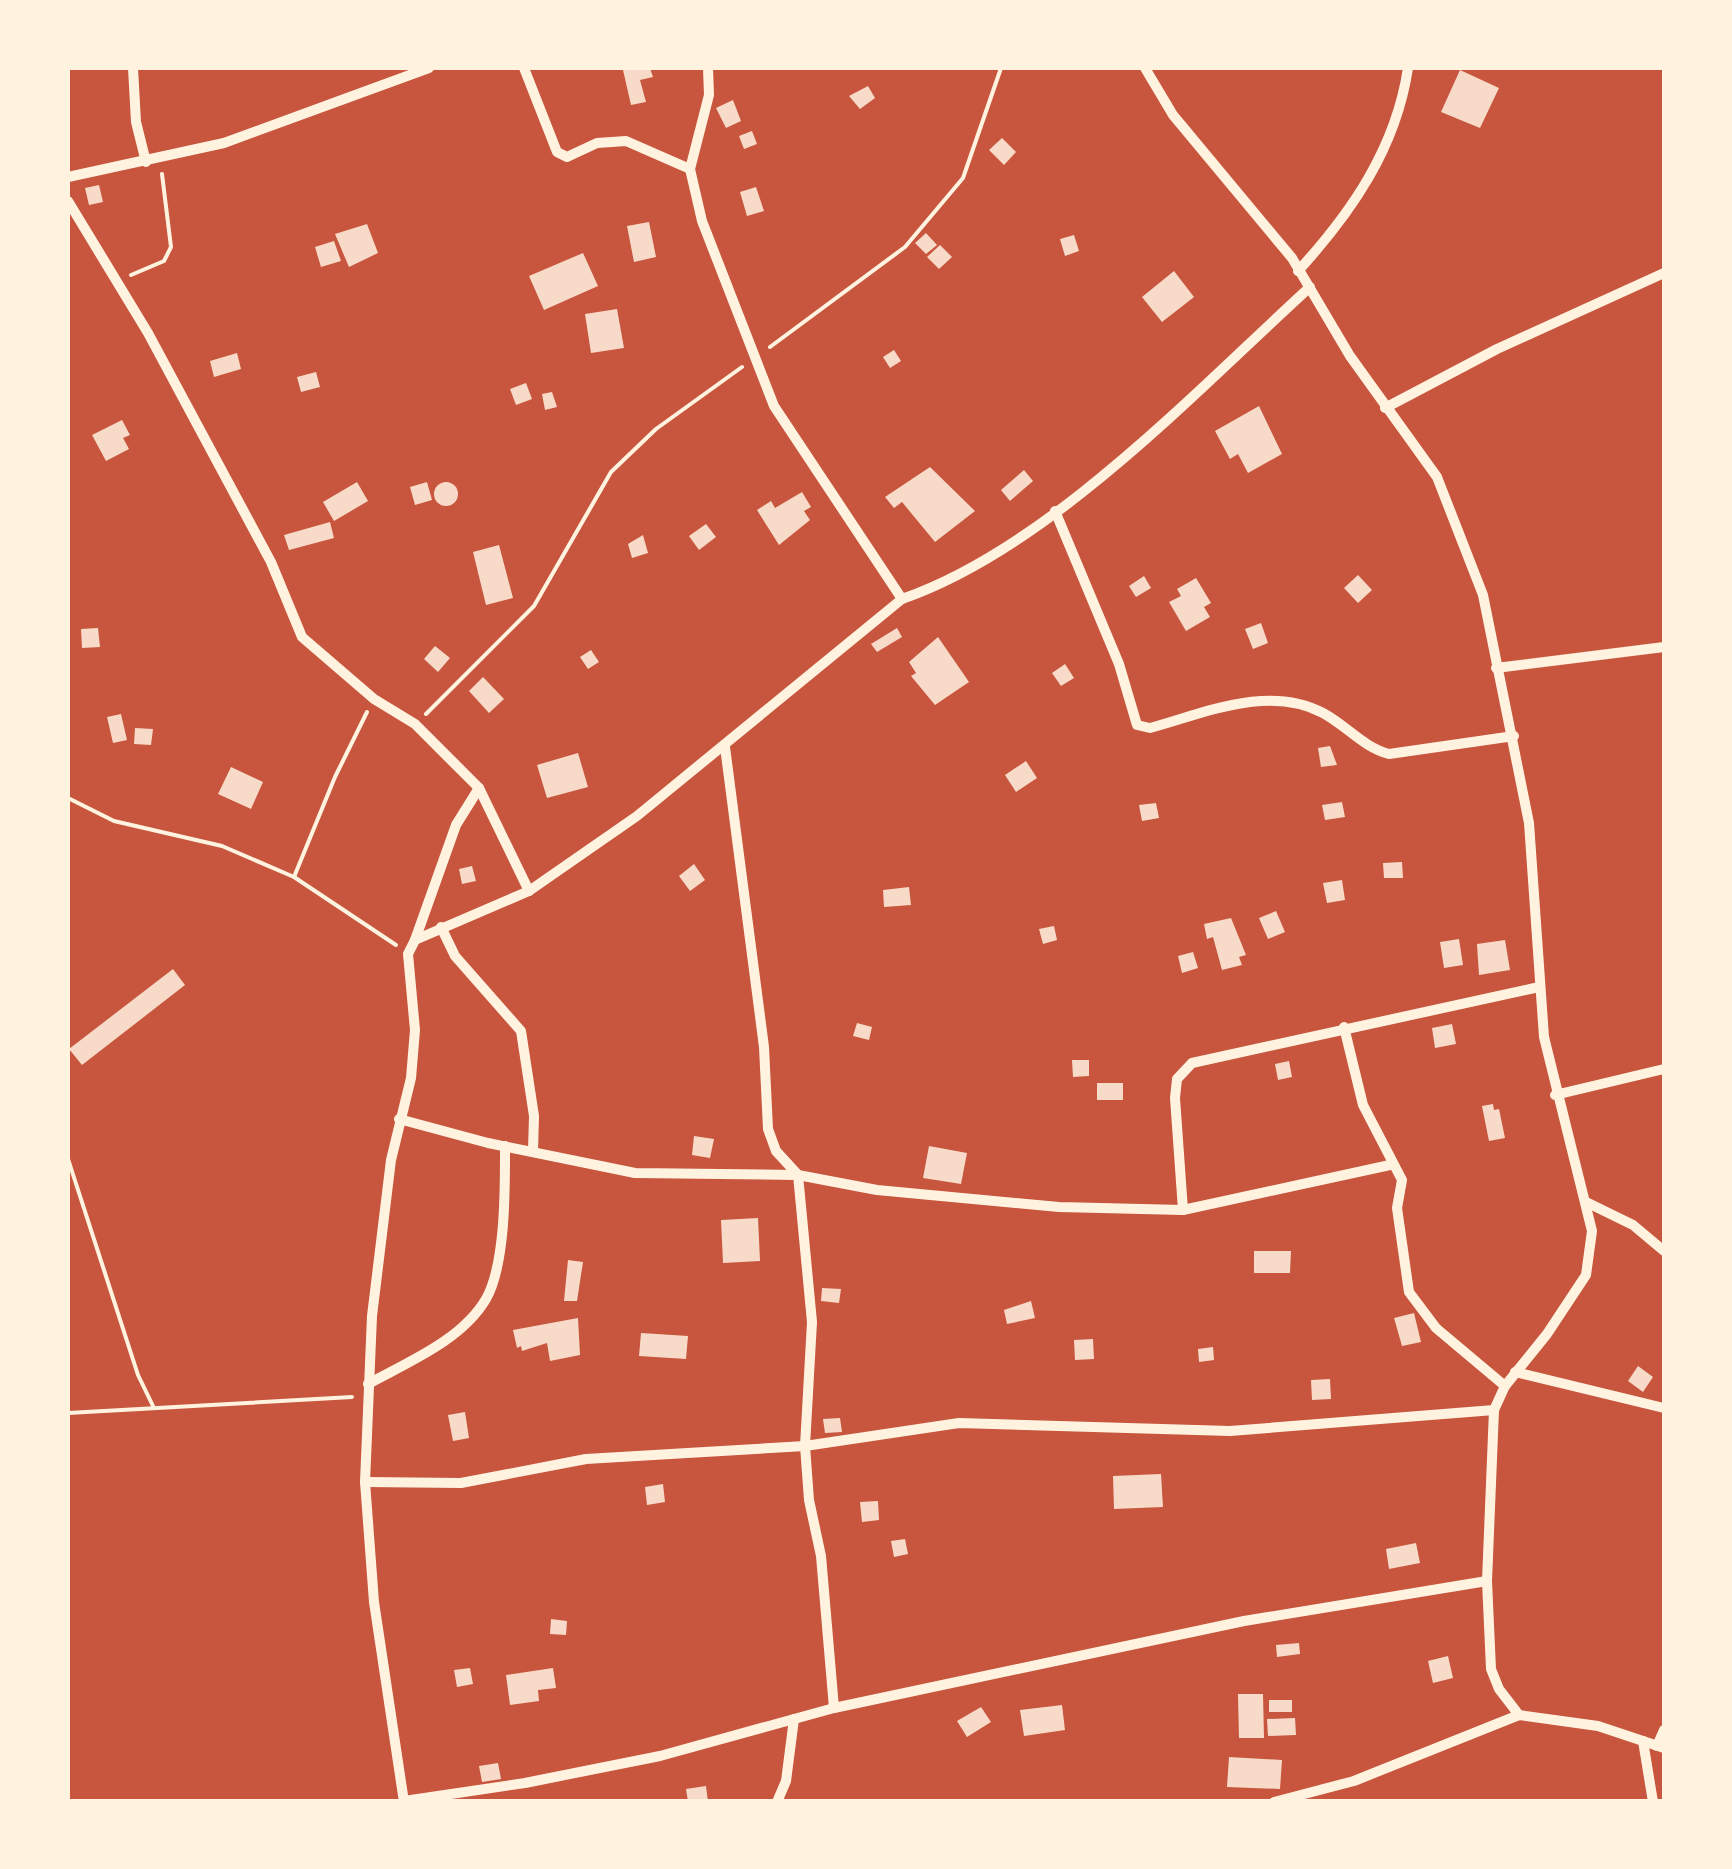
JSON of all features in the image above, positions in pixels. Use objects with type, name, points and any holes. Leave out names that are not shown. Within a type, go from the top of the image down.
[{"type":"street","points":[[133,68],[136,122],[146,162]]},
{"type":"street","points":[[68,177],[224,143],[429,68]]},
{"type":"street","points":[[524,68],[557,152],[568,157],[597,143],[626,140],[690,169]]},
{"type":"street","points":[[708,68],[708,95],[690,169],[702,221],[774,406],[902,598]]},
{"type":"street","points":[[1145,68],[1172,115],[1232,182],[1310,287],[1385,408],[1437,477],[1483,594],[1496,668],[1514,736],[1534,870],[1539,987],[1555,1094],[1592,1231],[1586,1275],[1547,1334],[1504,1386],[1494,1410],[1487,1582],[1492,1669],[1499,1689],[1519,1715]]},
{"type":"street","points":[[1298,271],[1338,227],[1380,162],[1408,68]]},
{"type":"street","points":[[68,201],[118,282],[271,562],[302,637],[374,699],[416,724],[479,788],[528,891]]},
{"type":"street","points":[[1385,408],[1497,349],[1664,273]]},
{"type":"street","points":[[416,940],[528,891],[637,816],[902,598],[946,584],[1006,550],[1156,428],[1310,287]]},
{"type":"street","points":[[1055,510],[1119,664],[1137,725],[1150,728],[1248,702],[1297,700],[1334,720],[1371,749],[1389,754],[1514,736]]},
{"type":"street","points":[[1496,668],[1664,648]]},
{"type":"street","points":[[725,747],[764,1047],[768,1129],[776,1152],[798,1175],[812,1322],[804,1446],[809,1500],[821,1556],[834,1708]]},
{"type":"street","points":[[479,788],[456,825],[408,954],[415,1030],[411,1078],[399,1119],[380,1234],[367,1390],[365,1482],[374,1602],[404,1801],[524,1784],[660,1756],[834,1708],[1244,1621],[1487,1582]]},
{"type":"street","points":[[442,927],[454,956],[521,1032],[534,1116],[533,1151]]},
{"type":"street","points":[[1183,1210],[1175,1098],[1178,1079],[1192,1063],[1539,987]]},
{"type":"street","points":[[1344,1027],[1363,1105],[1403,1187],[1397,1208],[1410,1292],[1436,1328],[1504,1386]]},
{"type":"street","points":[[1555,1094],[1664,1069]]},
{"type":"street","points":[[399,1119],[635,1173],[798,1175],[877,1190],[1042,1205],[1183,1210],[1244,1200],[1390,1164]]},
{"type":"street","points":[[367,1390],[460,1328],[487,1298],[499,1246],[505,1146]]},
{"type":"street","points":[[1586,1202],[1632,1225],[1664,1251]]},
{"type":"street","points":[[1515,1372],[1664,1408]]},
{"type":"street","points":[[365,1482],[461,1483],[586,1459],[804,1446],[959,1423],[1230,1432],[1494,1410]]},
{"type":"street","points":[[1274,1802],[1354,1781],[1519,1715],[1598,1726],[1661,1747],[1664,1730]]},
{"type":"street","points":[[777,1802],[786,1782],[794,1719]]},
{"type":"street","points":[[1643,1741],[1653,1802]]},
{"type":"path","points":[[416,724],[534,606],[611,472],[656,429],[905,247],[962,178],[1001,68]]},
{"type":"path","points":[[118,282],[164,261],[171,247],[160,160]]},
{"type":"path","points":[[294,877],[335,777],[374,699]]},
{"type":"path","points":[[68,798],[114,821],[222,846],[294,877],[408,954]]},
{"type":"path","points":[[68,1159],[138,1375],[153,1406]]},
{"type":"path","points":[[68,1412],[300,1403],[367,1390]]},
{"type":"building","points":[[650,68],[653,77],[640,80],[646,102],[631,105],[623,70]]},
{"type":"building","points":[[1460,70],[1499,88],[1480,128],[1441,112]]},
{"type":"building","points":[[868,86],[875,98],[860,109],[849,96]]},
{"type":"building","points":[[733,100],[741,121],[726,128],[716,108]]},
{"type":"building","points":[[752,131],[757,144],[744,149],[739,136]]},
{"type":"building","points":[[1002,138],[1016,152],[1004,165],[989,150]]},
{"type":"building","points":[[99,185],[103,202],[89,205],[85,188]]},
{"type":"building","points":[[756,187],[764,211],[747,216],[740,192]]},
{"type":"building","points":[[649,222],[656,257],[634,262],[627,226]]},
{"type":"building","points":[[367,224],[378,253],[349,267],[335,234]]},
{"type":"building","points":[[926,233],[937,245],[926,254],[915,243]]},
{"type":"building","points":[[1074,235],[1079,251],[1065,256],[1060,239]]},
{"type":"building","points":[[334,241],[341,261],[321,267],[315,247]]},
{"type":"building","points":[[940,245],[952,257],[939,269],[927,257]]},
{"type":"building","points":[[583,253],[598,286],[544,310],[529,276]]},
{"type":"building","points":[[1174,271],[1194,297],[1162,322],[1142,297]]},
{"type":"building","points":[[617,309],[624,348],[591,353],[585,314]]},
{"type":"building","points":[[894,350],[901,361],[890,368],[883,357]]},
{"type":"building","points":[[237,353],[241,369],[214,377],[210,361]]},
{"type":"building","points":[[316,372],[320,387],[301,392],[297,377]]},
{"type":"building","points":[[526,383],[532,399],[516,405],[510,389]]},
{"type":"building","points":[[552,392],[557,407],[545,410],[542,394]]},
{"type":"building","points":[[1259,406],[1282,454],[1248,473],[1238,454],[1230,459],[1215,431]]},
{"type":"building","points":[[122,420],[130,435],[123,438],[129,449],[106,461],[92,435]]},
{"type":"building","points":[[930,467],[975,511],[935,542],[902,502],[894,508],[885,497]]},
{"type":"building","points":[[1024,470],[1033,481],[1010,501],[1001,490]]},
{"type":"building","points":[[357,482],[368,501],[334,521],[323,502]]},
{"type":"building","points":[[427,482],[432,500],[415,505],[410,487]]},
{"type":"building","points":[[446,482],[458,494],[446,506],[434,494]]},
{"type":"building","points":[[802,492],[811,507],[804,511],[810,520],[779,545],[757,510],[771,501],[775,508]]},
{"type":"building","points":[[330,522],[334,538],[289,550],[284,535]]},
{"type":"building","points":[[706,524],[716,537],[699,550],[689,536]]},
{"type":"building","points":[[643,535],[648,553],[632,558],[628,544]]},
{"type":"building","points":[[499,545],[513,598],[486,605],[473,552]]},
{"type":"building","points":[[1358,575],[1372,590],[1358,603],[1344,588]]},
{"type":"building","points":[[1144,576],[1151,588],[1136,597],[1129,586]]},
{"type":"building","points":[[1196,578],[1211,603],[1204,607],[1210,617],[1186,631],[1169,602],[1181,596],[1177,589]]},
{"type":"building","points":[[1261,623],[1268,643],[1253,649],[1245,629]]},
{"type":"building","points":[[98,628],[100,647],[82,648],[81,629]]},
{"type":"building","points":[[897,628],[902,637],[877,652],[871,644]]},
{"type":"building","points":[[938,637],[969,682],[935,705],[911,676],[916,673],[909,662]]},
{"type":"building","points":[[435,646],[450,658],[438,672],[424,659]]},
{"type":"building","points":[[591,650],[599,662],[588,669],[580,657]]},
{"type":"building","points":[[1065,664],[1074,678],[1061,686],[1052,673]]},
{"type":"building","points":[[483,677],[504,699],[489,713],[469,691]]},
{"type":"building","points":[[121,714],[127,740],[113,743],[107,717]]},
{"type":"building","points":[[135,728],[153,729],[151,745],[134,744]]},
{"type":"building","points":[[1330,746],[1337,765],[1321,767],[1318,748]]},
{"type":"building","points":[[578,753],[588,787],[547,798],[537,765]]},
{"type":"building","points":[[1026,761],[1037,778],[1016,792],[1005,775]]},
{"type":"building","points":[[231,767],[263,782],[251,809],[218,794]]},
{"type":"building","points":[[1342,802],[1345,817],[1325,820],[1322,805]]},
{"type":"building","points":[[1156,803],[1159,818],[1142,821],[1139,805]]},
{"type":"building","points":[[1402,862],[1403,878],[1384,878],[1383,863]]},
{"type":"building","points":[[694,864],[705,880],[690,891],[679,876]]},
{"type":"building","points":[[472,866],[476,881],[462,884],[459,869]]},
{"type":"building","points":[[1342,880],[1345,900],[1327,903],[1323,883]]},
{"type":"building","points":[[909,887],[911,905],[884,907],[883,890]]},
{"type":"building","points":[[1276,911],[1285,932],[1268,939],[1259,918]]},
{"type":"building","points":[[1231,918],[1246,955],[1239,957],[1242,965],[1222,970],[1213,937],[1207,939],[1204,924]]},
{"type":"building","points":[[1054,926],[1057,940],[1043,944],[1039,929]]},
{"type":"building","points":[[1459,939],[1463,965],[1444,968],[1440,942]]},
{"type":"building","points":[[1505,940],[1510,970],[1479,975],[1477,944]]},
{"type":"building","points":[[1193,952],[1198,968],[1182,973],[1178,956]]},
{"type":"building","points":[[173,969],[185,985],[82,1065],[69,1049]]},
{"type":"building","points":[[857,1023],[872,1027],[869,1040],[853,1036]]},
{"type":"building","points":[[1452,1024],[1456,1044],[1435,1048],[1432,1028]]},
{"type":"building","points":[[1072,1060],[1089,1060],[1089,1076],[1073,1077]]},
{"type":"building","points":[[1289,1061],[1292,1077],[1278,1080],[1275,1064]]},
{"type":"building","points":[[1097,1083],[1123,1083],[1123,1100],[1097,1100]]},
{"type":"building","points":[[1493,1104],[1494,1110],[1499,1109],[1505,1138],[1489,1141],[1482,1106]]},
{"type":"building","points":[[694,1136],[714,1139],[710,1158],[692,1155]]},
{"type":"building","points":[[929,1146],[967,1153],[961,1184],[923,1178]]},
{"type":"building","points":[[758,1218],[760,1261],[723,1263],[721,1220]]},
{"type":"building","points":[[1254,1251],[1291,1251],[1290,1273],[1254,1273]]},
{"type":"building","points":[[568,1260],[583,1262],[577,1301],[564,1301]]},
{"type":"building","points":[[822,1288],[841,1289],[839,1303],[821,1301]]},
{"type":"building","points":[[1031,1301],[1035,1318],[1007,1324],[1004,1310]]},
{"type":"building","points":[[1414,1313],[1421,1342],[1402,1346],[1394,1318]]},
{"type":"building","points":[[578,1318],[580,1355],[550,1361],[547,1343],[522,1351],[521,1346],[517,1348],[513,1330]]},
{"type":"building","points":[[641,1333],[688,1336],[686,1359],[639,1356]]},
{"type":"building","points":[[1093,1339],[1094,1359],[1075,1360],[1074,1340]]},
{"type":"building","points":[[1213,1347],[1214,1360],[1199,1362],[1198,1349]]},
{"type":"building","points":[[1638,1366],[1653,1377],[1643,1392],[1628,1381]]},
{"type":"building","points":[[1330,1379],[1331,1399],[1312,1400],[1311,1380]]},
{"type":"building","points":[[465,1412],[469,1438],[453,1441],[448,1415]]},
{"type":"building","points":[[840,1418],[842,1432],[825,1433],[823,1419]]},
{"type":"building","points":[[1161,1474],[1163,1507],[1114,1509],[1113,1476]]},
{"type":"building","points":[[663,1484],[665,1502],[647,1505],[645,1487]]},
{"type":"building","points":[[878,1501],[879,1520],[862,1522],[860,1502]]},
{"type":"building","points":[[905,1539],[908,1554],[894,1557],[891,1541]]},
{"type":"building","points":[[1416,1543],[1420,1563],[1389,1569],[1386,1549]]},
{"type":"building","points":[[551,1619],[567,1621],[566,1635],[550,1634]]},
{"type":"building","points":[[1299,1643],[1300,1654],[1277,1657],[1276,1645]]},
{"type":"building","points":[[1448,1656],[1453,1678],[1433,1683],[1428,1661]]},
{"type":"building","points":[[470,1668],[473,1684],[457,1687],[454,1670]]},
{"type":"building","points":[[553,1668],[556,1688],[538,1690],[539,1701],[510,1705],[506,1675]]},
{"type":"building","points":[[1238,1694],[1263,1694],[1264,1738],[1239,1738]]},
{"type":"building","points":[[1269,1700],[1292,1700],[1292,1712],[1269,1712]]},
{"type":"building","points":[[1062,1705],[1065,1730],[1024,1736],[1020,1710]]},
{"type":"building","points":[[981,1707],[991,1722],[967,1737],[957,1721]]},
{"type":"building","points":[[1295,1718],[1296,1735],[1268,1736],[1267,1719]]},
{"type":"building","points":[[1229,1757],[1282,1760],[1280,1789],[1227,1787]]},
{"type":"building","points":[[498,1763],[501,1779],[482,1782],[479,1766]]},
{"type":"building","points":[[706,1786],[708,1802],[688,1802],[686,1789]]}]
